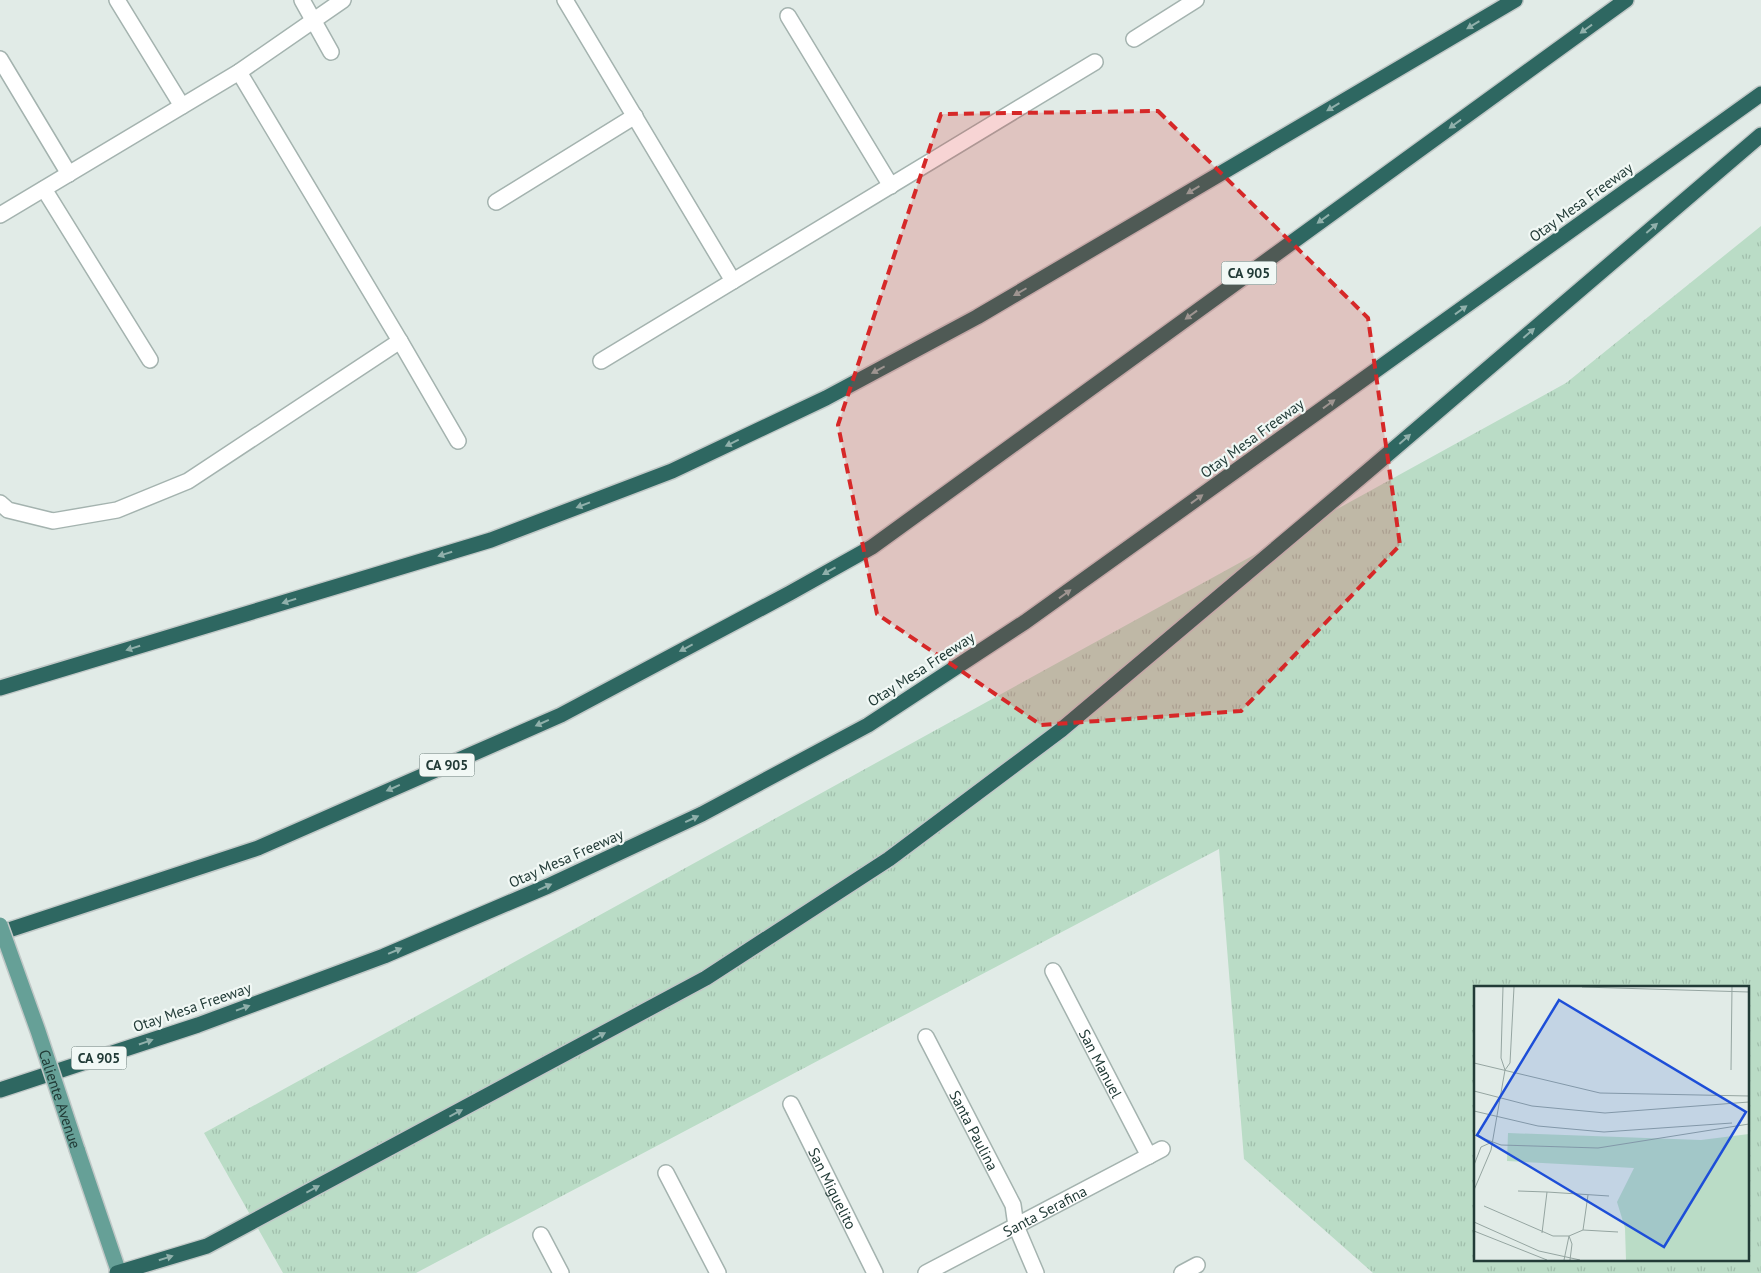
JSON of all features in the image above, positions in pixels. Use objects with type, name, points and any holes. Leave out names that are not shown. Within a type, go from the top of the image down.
[{"type":"highway","points":[[0,688],[491,540],[672,471],[826,398],[977,317],[1515,0]]},
{"type":"highway","name":"CA 905","points":[[0,932],[258,848],[552,718],[872,547],[1626,0]]},
{"type":"highway","name":"Otay Mesa Freeway","points":[[0,1090],[198,1025],[384,956],[548,886],[702,814],[868,725],[1025,622],[1761,94]]},
{"type":"highway","points":[[118,1273],[207,1246],[688,988],[889,859],[1061,730],[1761,135]]},
{"type":"main road","name":"Caliente Avenue","points":[[0,925],[118,1273]]},
{"type":"street","points":[[117,0],[182,106]]},
{"type":"street","points":[[302,0],[331,52]]},
{"type":"street","points":[[0,215],[239,72],[343,0]]},
{"type":"street","points":[[565,0],[733,281]]},
{"type":"street","points":[[1134,39],[1196,0]]},
{"type":"street","points":[[788,16],[891,186]]},
{"type":"street","points":[[0,59],[69,174]]},
{"type":"street","points":[[601,361],[1095,62]]},
{"type":"street","points":[[239,72],[458,441]]},
{"type":"street","points":[[496,202],[635,116]]},
{"type":"street","points":[[44,189],[150,360]]},
{"type":"street","points":[[0,503],[8,510],[53,521],[117,510],[188,481],[400,341]]},
{"type":"street","name":"San Manuel","points":[[1053,971],[1156,1153]]},
{"type":"street","name":"Santa Paulina","points":[[926,1037],[1013,1205],[1016,1226],[1036,1273]]},
{"type":"street","name":"San Miguelito","points":[[791,1104],[875,1273]]},
{"type":"street","name":"Santa Serafina","points":[[926,1273],[1156,1153]]},
{"type":"street","points":[[666,1173],[718,1273]]},
{"type":"street","points":[[541,1235],[561,1273]]},
{"type":"street","points":[[1182,1273],[1196,1265]]},
{"type":"highlighted area","points":[[1158,111],[1368,318],[1400,545],[1241,711],[1041,725],[877,614],[838,425],[941,114]]},
{"type":"green space","points":[[1761,226],[1761,1273],[1373,1273],[1244,1159],[1219,849],[416,1273],[283,1273],[204,1133],[1566,383]]}]
